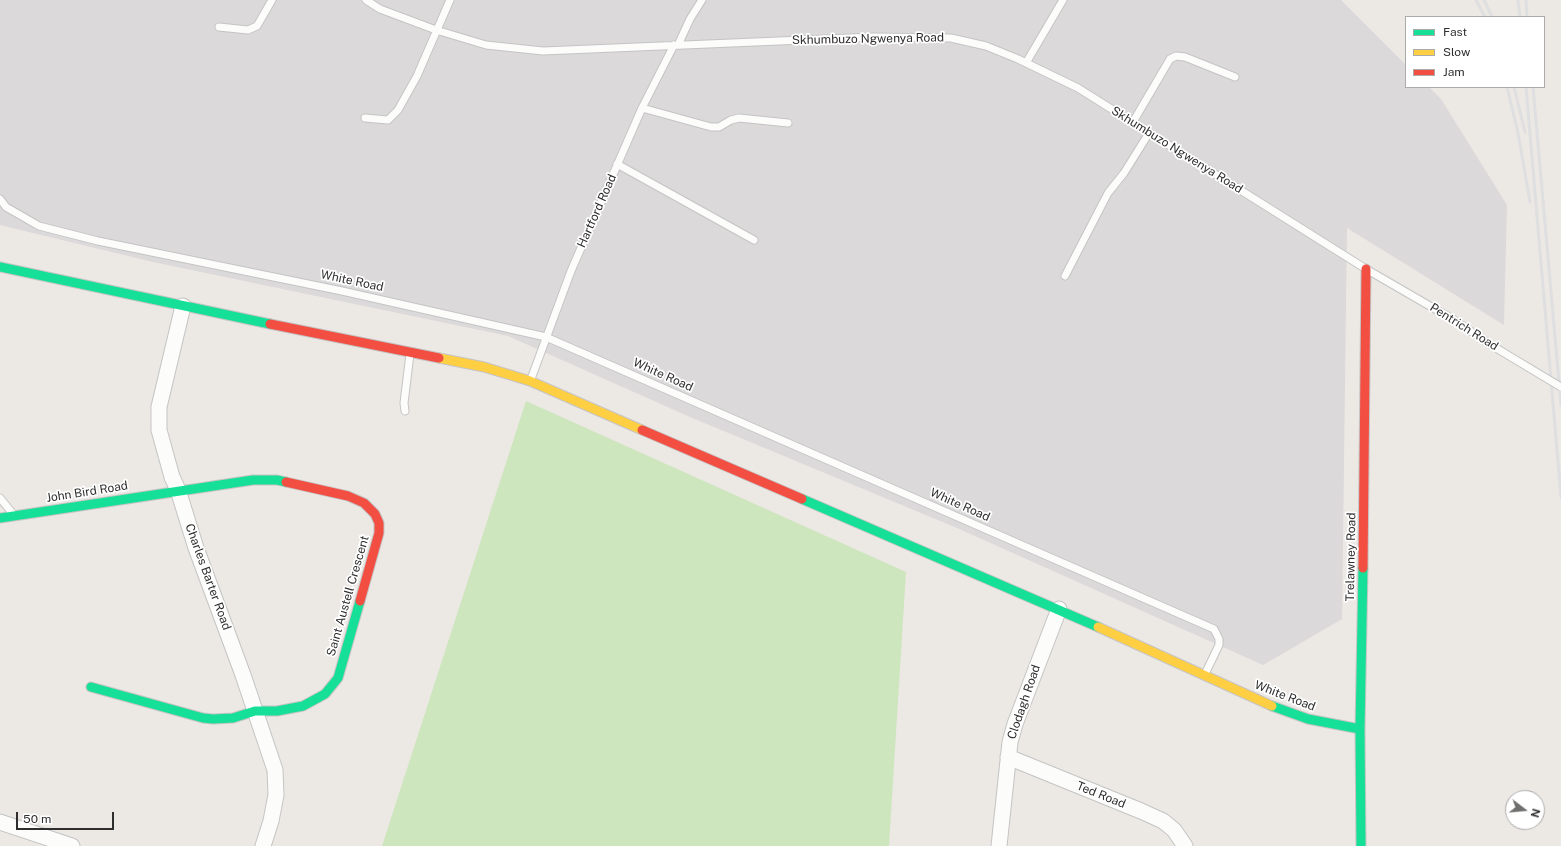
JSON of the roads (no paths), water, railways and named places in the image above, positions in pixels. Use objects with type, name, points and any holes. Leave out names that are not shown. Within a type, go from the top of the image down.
[{"type":"street","name":"White Road","points":[[0,267],[484,367],[530,381],[946,562],[1058,609],[1278,709],[1308,719],[1360,730]]},
{"type":"street","name":"Trelawney Road","points":[[1361,846],[1360,730],[1366,268]]},
{"type":"street","name":"Charles Barter Road","points":[[183,306],[165,383],[159,415],[159,430],[172,477],[178,490],[196,548],[256,711],[275,770],[276,795],[271,821],[263,846]]},
{"type":"street","name":"Saint Austell Crescent","points":[[91,687],[203,718],[213,719],[234,718],[256,711],[277,711],[303,706],[325,694],[338,678],[379,533],[379,523],[375,514],[364,503],[348,496],[277,480],[253,480],[178,490]]},
{"type":"street","name":"John Bird Road","points":[[0,518],[178,490]]},
{"type":"street","name":"Clodagh Road","points":[[999,846],[1008,757],[1015,724],[1058,609]]},
{"type":"street","name":"Ted Road","points":[[1008,757],[1162,821],[1174,830],[1185,846]]},
{"type":"street","points":[[0,822],[72,846]]},
{"type":"lane","points":[[219,27],[248,30],[257,26],[272,0]]},
{"type":"lane","name":"Skhumbuzo Ngwenya Road","points":[[366,0],[380,9],[436,30],[486,45],[542,51],[873,37],[951,38],[986,46],[1078,88],[1366,268]]},
{"type":"lane","points":[[365,118],[388,120],[398,110],[417,76],[450,0]]},
{"type":"lane","name":"Hartford Road","points":[[530,381],[571,271],[642,108],[690,19],[702,0]]},
{"type":"lane","points":[[1026,63],[1063,0]]},
{"type":"lane","points":[[1133,122],[1170,59],[1176,56],[1185,57],[1235,77]]},
{"type":"lane","points":[[642,108],[711,127],[719,127],[731,120],[739,118],[788,123]]},
{"type":"lane","points":[[1065,276],[1108,193],[1124,174],[1149,133]]},
{"type":"lane","points":[[617,164],[754,240]]},
{"type":"lane","name":"White Road","points":[[0,199],[6,207],[39,226],[98,241],[342,290],[546,337],[1214,629],[1219,638],[1219,646],[1204,676]]},
{"type":"lane","name":"Pentrich Road","points":[[1366,268],[1454,320],[1561,387]]},
{"type":"lane","points":[[405,411],[404,403],[410,352]]},
{"type":"lane","points":[[0,498],[14,516]]},
{"type":"railway","points":[[1476,0],[1484,16]]},
{"type":"railway","points":[[1484,0],[1492,16]]},
{"type":"railway","points":[[1518,0],[1520,16]]},
{"type":"railway","points":[[1526,0],[1527,16]]},
{"type":"railway","points":[[1507,88],[1518,133],[1530,202]]},
{"type":"railway","points":[[1514,88],[1525,132]]},
{"type":"railway","points":[[1526,88],[1561,497]]},
{"type":"railway","points":[[1533,88],[1561,405]]}]
